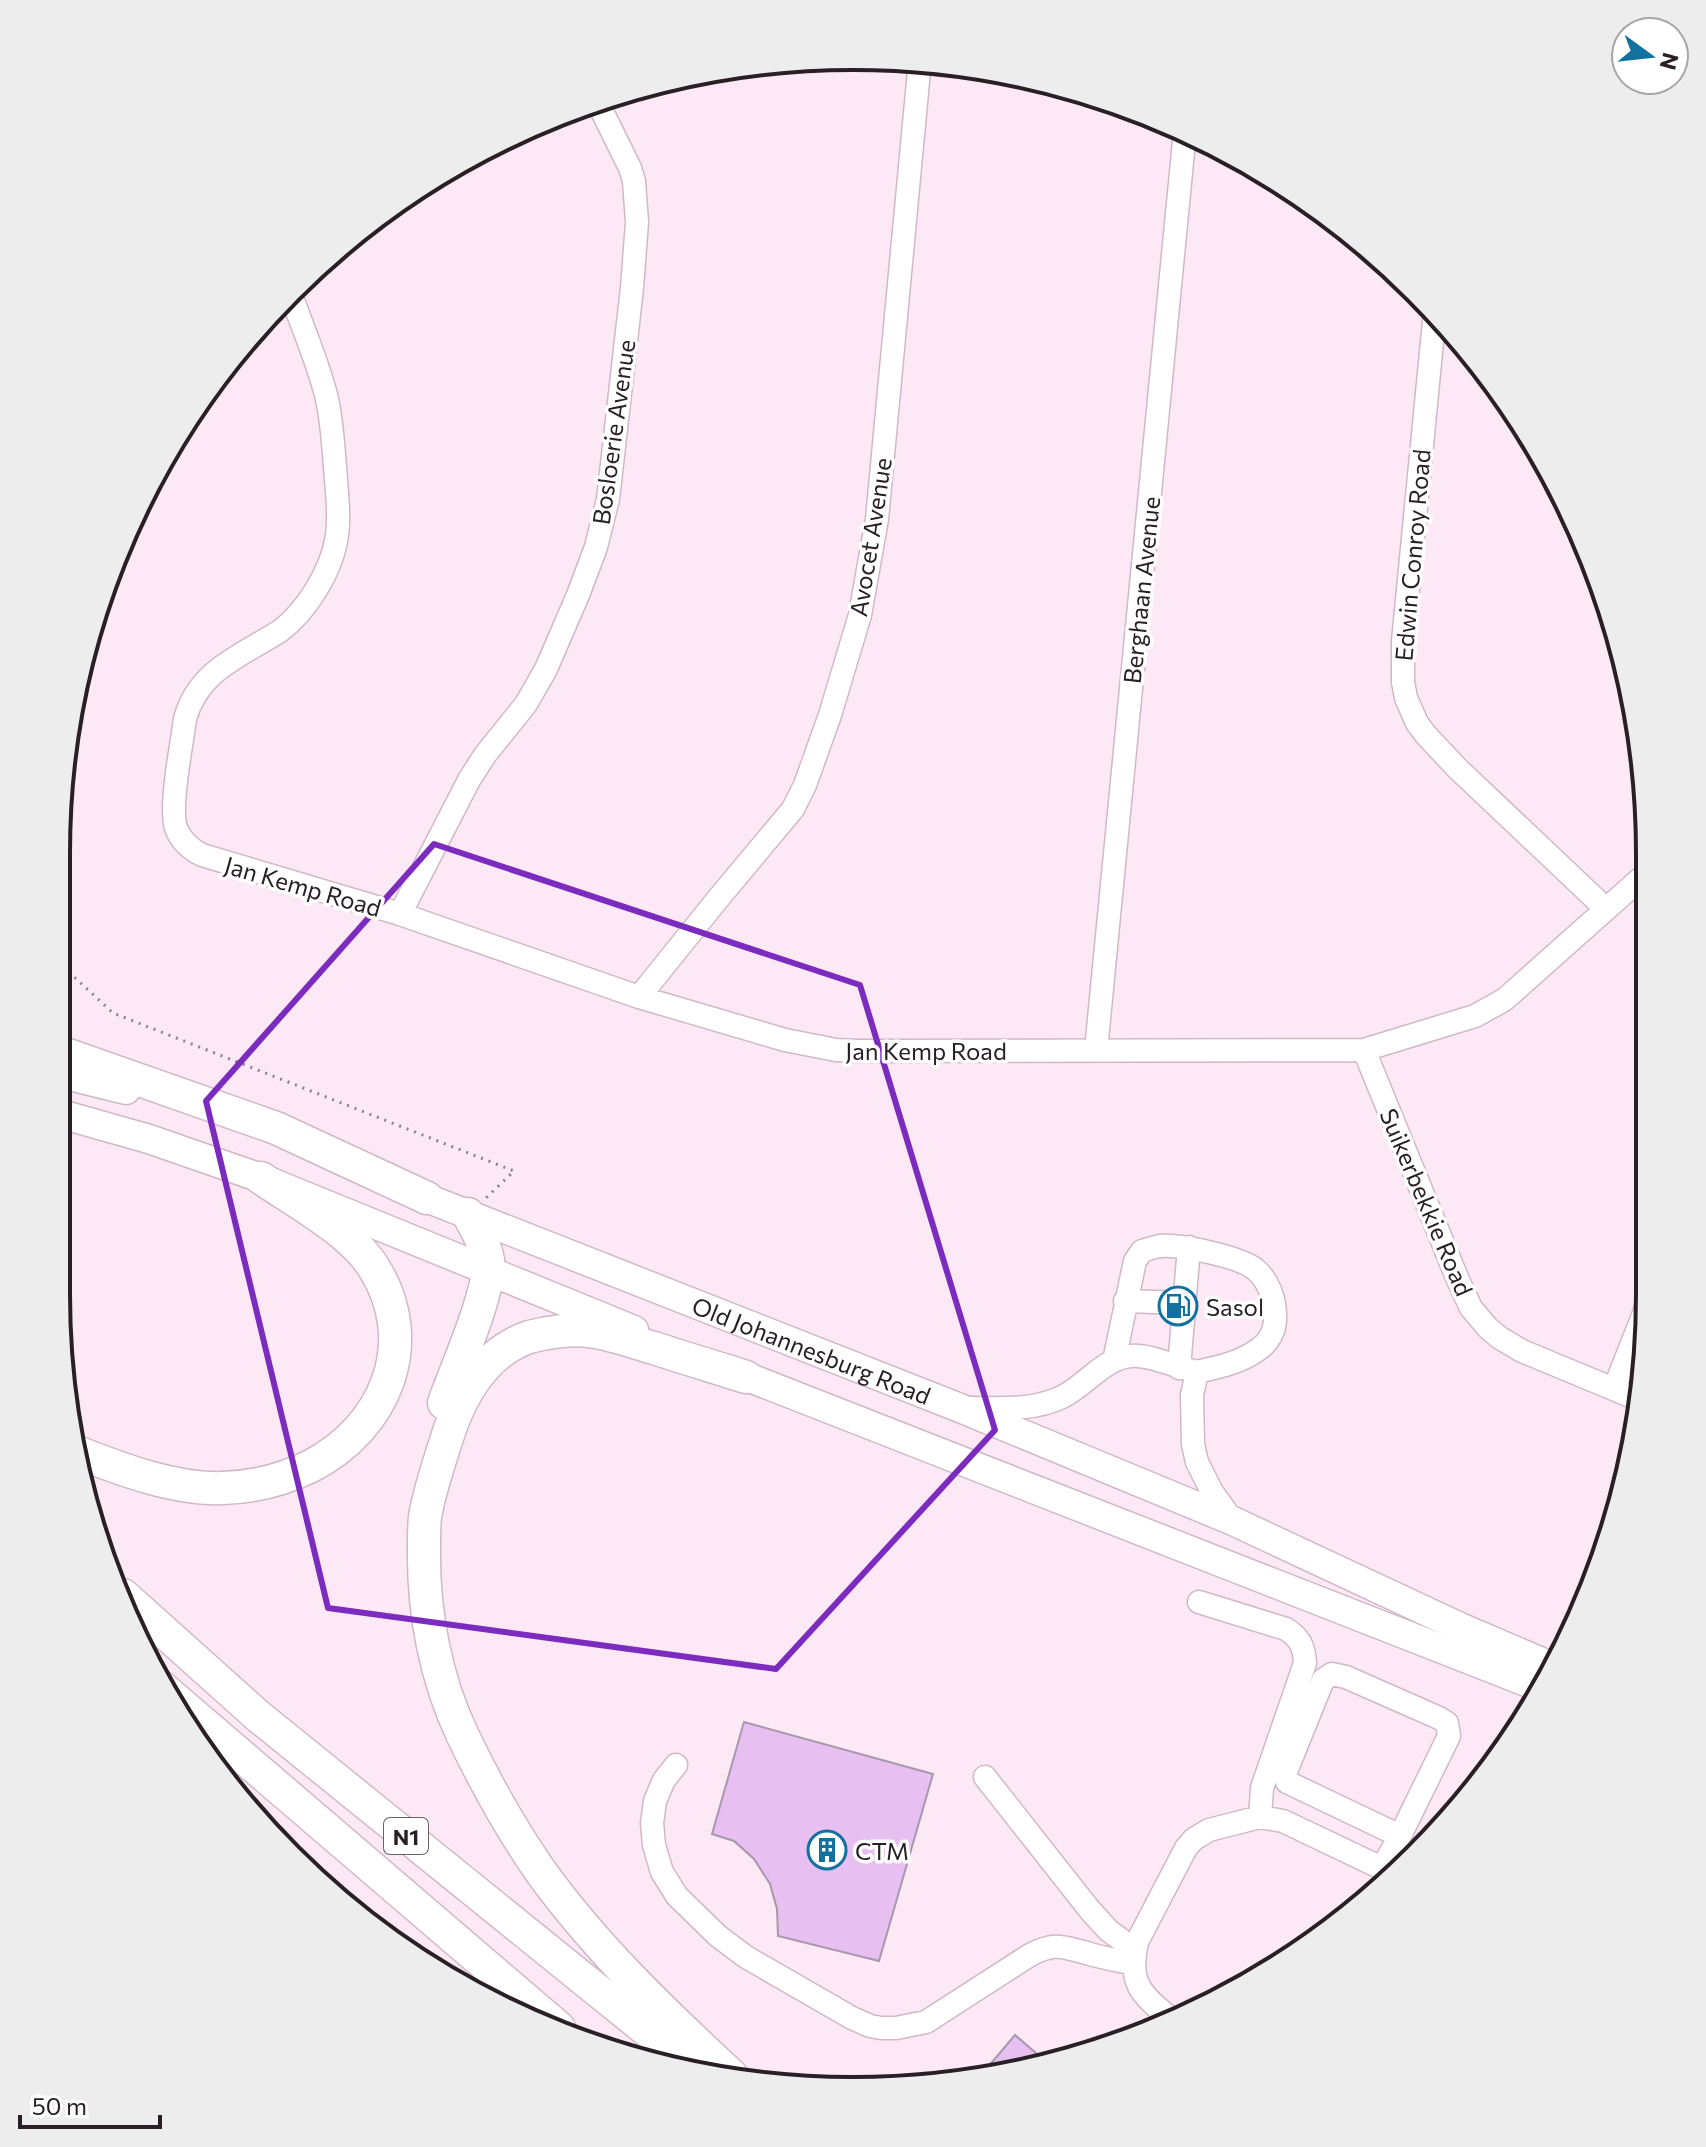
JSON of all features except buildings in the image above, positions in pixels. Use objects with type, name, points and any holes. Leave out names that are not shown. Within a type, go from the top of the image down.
[{"type":"highway","points":[[70,1056],[276,1128],[427,1198]]},
{"type":"highway","points":[[87,1456],[134,1473],[203,1488],[269,1482],[309,1467],[330,1455],[362,1427],[376,1409],[394,1364],[396,1340],[387,1294],[375,1269],[362,1251],[344,1235],[261,1178]]},
{"type":"highway","points":[[468,1214],[485,1247],[489,1271],[435,1431],[425,1488],[426,1598],[430,1630],[449,1702],[487,1783],[542,1872],[604,1949],[721,2065]]},
{"type":"highway","points":[[425,1519],[453,1418],[466,1391],[493,1359],[530,1337],[565,1331],[589,1331],[746,1377]]},
{"type":"highway","name":"N1","points":[[136,1606],[258,1716],[680,2057]]},
{"type":"highway","name":"N1","points":[[192,1714],[538,2010]]},
{"type":"main road","name":"Old Johannesburg Road","points":[[70,1075],[140,1094],[427,1198],[960,1408],[1233,1521],[1543,1663]]},
{"type":"main road","name":"Old Johannesburg Road","points":[[70,1117],[149,1139],[261,1178],[746,1377],[1532,1684]]},
{"type":"street","name":"Avocet Avenue","points":[[639,997],[793,809],[830,715],[860,615],[877,519],[919,73]]},
{"type":"street","name":"Bosloerie Avenue","points":[[400,914],[469,780],[526,704],[546,669],[578,595],[603,523],[637,222],[630,168],[602,112]]},
{"type":"street","name":"Berghaan Avenue","points":[[1096,1050],[1184,144]]},
{"type":"street","name":"Jan Kemp Road","points":[[294,304],[325,392],[331,419],[337,544],[326,573],[294,620],[212,673],[192,699],[185,719],[174,804],[175,826],[185,844],[202,855],[400,914],[639,997],[785,1040],[836,1050],[1364,1050],[1489,1010],[1636,882]]},
{"type":"street","name":"Edwin Conroy Road","points":[[1433,328],[1403,641],[1406,698],[1417,723],[1457,768],[1606,909]]},
{"type":"street","name":"Suikerbekkie Road","points":[[1364,1050],[1471,1308],[1488,1328],[1512,1345],[1629,1395]]},
{"type":"street","points":[[960,1408],[1010,1408],[1044,1403],[1074,1390],[1114,1361],[1129,1356],[1140,1356],[1188,1370],[1232,1364],[1258,1350],[1271,1336],[1276,1323],[1275,1305],[1265,1281],[1255,1268],[1189,1247],[1160,1246],[1142,1251],[1135,1261],[1114,1361]]},
{"type":"street","points":[[1189,1247],[1184,1303],[1193,1444],[1207,1484],[1233,1521]]},
{"type":"street","points":[[1125,1301],[1184,1303]]},
{"type":"street","points":[[1614,1389],[1634,1338]]},
{"type":"street","points":[[1199,1602],[1286,1629],[1297,1636],[1304,1647],[1305,1663],[1262,1788],[1260,1817]]},
{"type":"street","points":[[1392,1862],[1400,1836],[1449,1736],[1447,1723],[1346,1677],[1332,1674],[1323,1680],[1287,1769],[1287,1782],[1400,1836]]},
{"type":"street","points":[[676,1765],[664,1780],[655,1801],[652,1823],[654,1845],[662,1872],[677,1896],[718,1936],[746,1957],[870,2026],[896,2028],[926,2022],[1045,1947],[1066,1946],[1085,1953],[1134,1957]]},
{"type":"street","points":[[985,1777],[1089,1909],[1134,1957]]},
{"type":"street","points":[[1164,2012],[1142,1992],[1136,1981],[1134,1957],[1137,1942],[1177,1864],[1194,1839],[1209,1830],[1260,1817],[1283,1821],[1384,1869]]},
{"type":"path","points":[[70,973],[113,1013],[514,1171],[468,1214]]},
{"type":"highlighted area","points":[[434,844],[860,985],[995,1430],[776,1669],[328,1608],[206,1101]]},
{"type":"place","name":"Sasol","points":[[1178,1306]]},
{"type":"place","name":"CTM","points":[[827,1850]]}]
